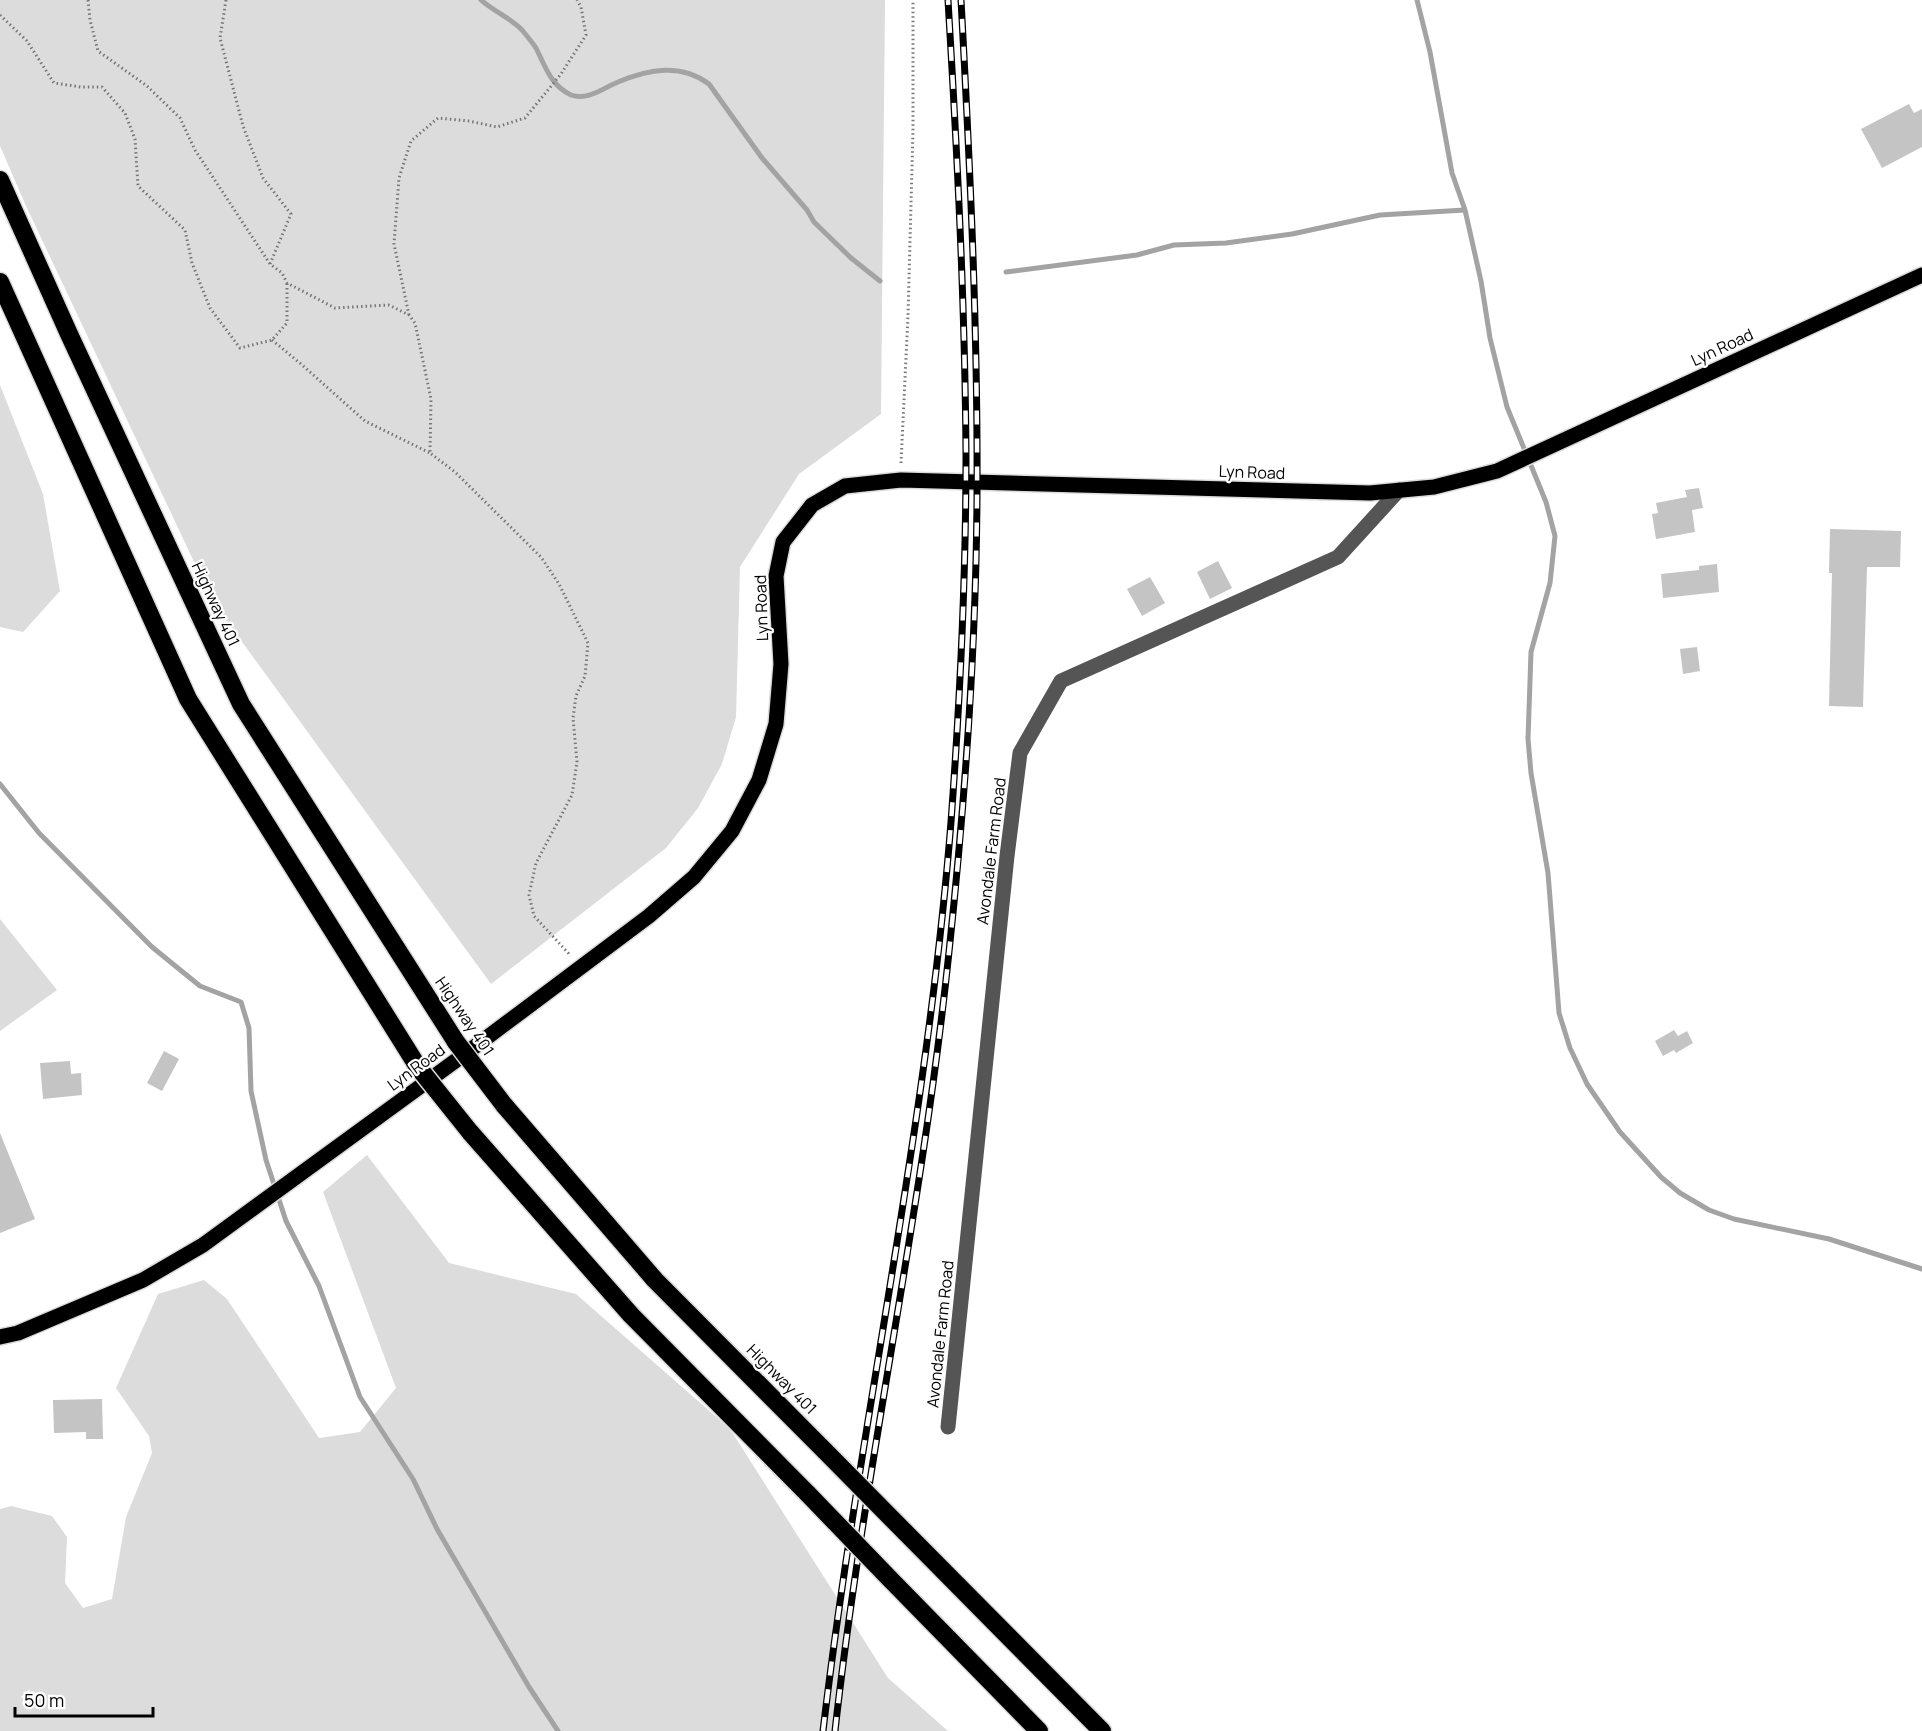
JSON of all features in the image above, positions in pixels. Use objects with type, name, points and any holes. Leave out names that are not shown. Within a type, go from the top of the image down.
[{"type":"highway","name":"Highway 401","points":[[0,180],[241,704],[456,1042],[504,1105],[655,1280],[1102,1731]]},
{"type":"highway","points":[[0,282],[188,699],[418,1067],[470,1132],[631,1315],[1039,1731]]},
{"type":"main road","name":"Lyn Road","points":[[0,1337],[18,1333],[143,1280],[203,1245],[473,1048],[649,916],[694,877],[732,831],[759,780],[776,724],[781,663],[776,576],[783,542],[812,505],[845,486],[901,480],[1370,493],[1434,487],[1497,471],[1922,275]]},
{"type":"street","name":"Avondale Farm Road","points":[[948,1427],[1007,856],[1020,753],[1060,681],[1338,558],[1398,490]]},
{"type":"path","points":[[0,15],[27,41],[54,83],[102,87],[125,113],[135,139],[138,186],[184,230],[192,263],[210,308],[240,348],[272,340],[287,323],[287,283],[282,273],[270,264],[195,150],[180,118],[147,86],[98,51],[90,20],[88,0]]},
{"type":"path","points":[[226,0],[220,38],[243,126],[263,178],[291,214],[270,264]]},
{"type":"path","points":[[430,453],[431,399],[415,323],[409,315],[394,244],[399,178],[411,141],[438,118],[497,127],[525,118],[561,74],[586,35],[581,7],[577,0]]},
{"type":"path","points":[[901,480],[913,130],[913,0]]},
{"type":"path","points":[[287,283],[335,308],[389,305],[409,315]]},
{"type":"path","points":[[272,340],[365,421],[430,453],[455,472],[541,557],[559,584],[588,643],[585,676],[576,696],[573,718],[577,762],[572,795],[537,863],[529,895],[534,916],[580,967]]},
{"type":"shaded area","points":[[0,0],[885,0],[881,414],[799,474],[740,567],[736,717],[722,764],[698,808],[666,848],[491,984],[213,602],[26,206],[0,146]]},
{"type":"shaded area","points":[[0,385],[43,494],[60,591],[23,632],[0,627]]},
{"type":"shaded area","points":[[0,919],[57,990],[0,1031]]},
{"type":"shaded area","points":[[367,1155],[449,1263],[576,1294],[730,1429],[888,1678],[948,1731],[0,1731],[0,1509],[11,1506],[52,1516],[67,1537],[65,1583],[83,1608],[112,1599],[126,1517],[152,1453],[149,1436],[116,1388],[158,1294],[204,1280],[227,1299],[319,1438],[360,1432],[396,1388],[323,1192]]},
{"type":"building","points":[[1909,104],[1914,113],[1922,109],[1922,147],[1882,168],[1861,129]]},
{"type":"building","points":[[1699,488],[1703,508],[1692,510],[1695,532],[1656,539],[1652,514],[1658,513],[1656,503],[1687,497],[1685,490]]},
{"type":"building","points":[[1830,529],[1901,531],[1900,567],[1867,567],[1863,707],[1829,706],[1832,573],[1829,573]]},
{"type":"building","points":[[1218,561],[1232,588],[1210,599],[1197,572]]},
{"type":"building","points":[[1717,564],[1719,592],[1663,598],[1661,574],[1699,570],[1699,566]]},
{"type":"building","points":[[1150,577],[1165,603],[1142,616],[1127,589]]},
{"type":"building","points":[[1697,647],[1700,671],[1683,674],[1680,649]]},
{"type":"building","points":[[1674,1030],[1678,1036],[1687,1031],[1693,1043],[1676,1053],[1674,1050],[1663,1056],[1655,1041]]},
{"type":"building","points":[[164,1051],[179,1059],[162,1091],[147,1083]]},
{"type":"building","points":[[70,1061],[71,1074],[81,1073],[82,1095],[43,1099],[40,1063]]},
{"type":"building","points":[[0,1133],[35,1219],[0,1233]]},
{"type":"building","points":[[102,1399],[103,1439],[86,1439],[86,1432],[54,1433],[53,1400]]},
{"type":"waterway","points":[[481,0],[522,30],[536,48],[554,81],[571,95],[589,95],[630,77],[665,70],[687,73],[709,84],[762,158],[807,210],[814,222],[851,258],[880,281]]},
{"type":"waterway","points":[[1417,0],[1430,52],[1452,173],[1465,210],[1481,281],[1490,338],[1507,407],[1546,502],[1555,536],[1550,583],[1531,652],[1528,739],[1531,773],[1548,873],[1559,1013],[1570,1048],[1587,1084],[1620,1132],[1661,1177],[1680,1193],[1709,1210],[1734,1219],[1829,1239],[1922,1269]]},
{"type":"waterway","points":[[1006,272],[1137,255],[1174,245],[1226,243],[1292,234],[1380,215],[1465,210]]},
{"type":"waterway","points":[[0,784],[39,833],[152,947],[200,986],[241,1002],[249,1028],[251,1091],[266,1160],[286,1221],[319,1286],[360,1397],[413,1479],[437,1529],[529,1687],[558,1731]]},
{"type":"railway","points":[[823,1731],[855,1504],[926,1050],[951,822],[962,638],[966,455],[960,227],[948,0]]},
{"type":"railway","points":[[835,1731],[861,1536],[938,1050],[965,782],[974,612],[977,436],[973,249],[961,0]]}]
